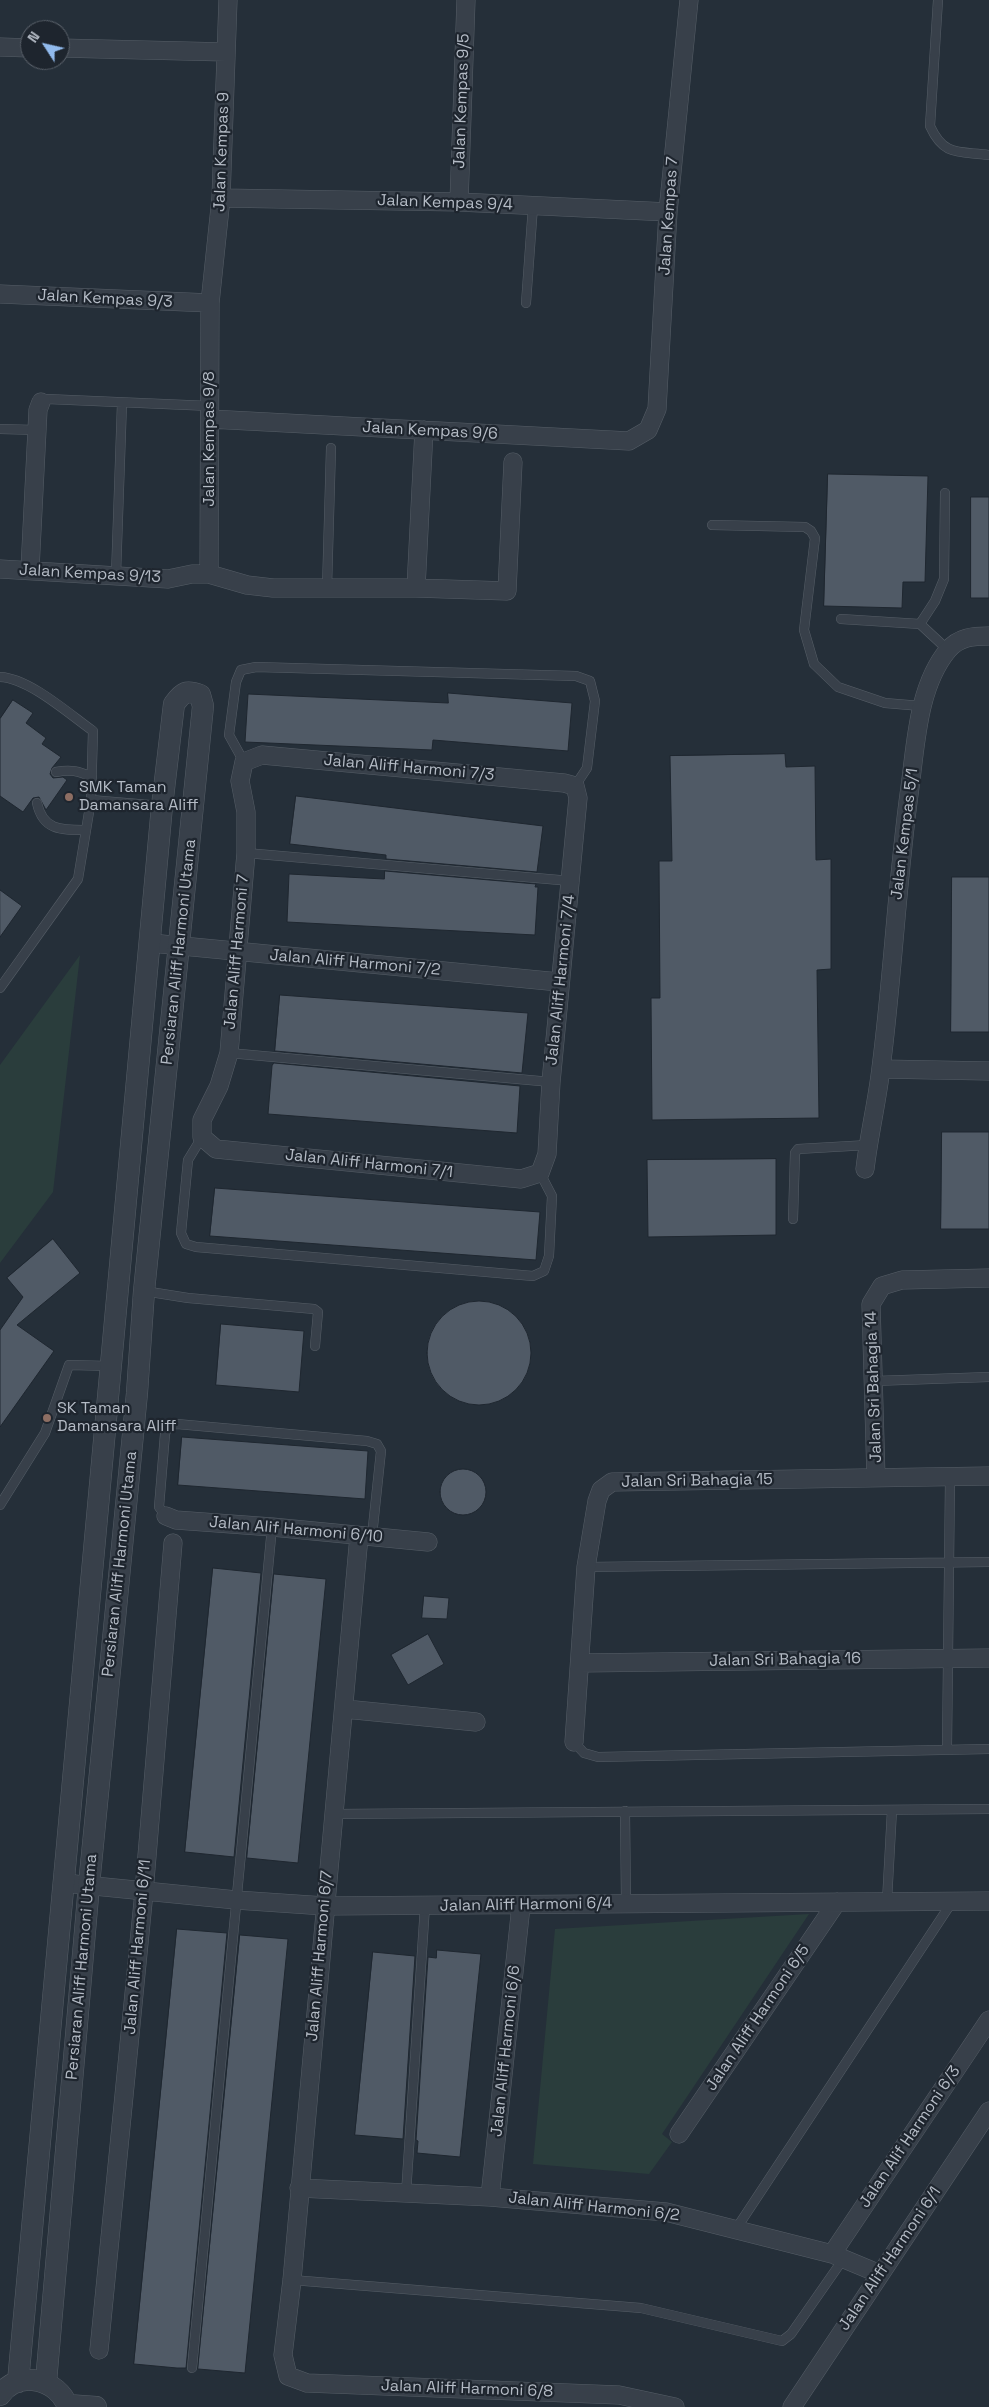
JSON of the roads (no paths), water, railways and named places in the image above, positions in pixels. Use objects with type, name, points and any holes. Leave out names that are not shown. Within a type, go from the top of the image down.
[{"type":"street","name":"Jalan Kempas 9","points":[[210,303],[221,198],[228,0]]},
{"type":"street","name":"Jalan Kempas 9/5","points":[[458,202],[466,0]]},
{"type":"street","name":"Jalan Kempas 7","points":[[648,430],[657,409],[668,212],[689,0]]},
{"type":"street","points":[[0,47],[20,48]]},
{"type":"street","points":[[70,48],[226,52]]},
{"type":"street","name":"Jalan Kempas 9/4","points":[[221,198],[458,202],[668,212]]},
{"type":"street","name":"Jalan Kempas 9/3","points":[[0,294],[210,303]]},
{"type":"street","name":"Jalan Kempas 9/8","points":[[209,574],[210,303]]},
{"type":"street","points":[[30,569],[37,430],[41,402]]},
{"type":"street","name":"Jalan Kempas 9/6","points":[[210,412],[424,430],[629,441],[648,430]]},
{"type":"street","points":[[416,588],[424,430]]},
{"type":"street","name":"Jalan Kempas 9/13","points":[[0,569],[30,569],[168,579],[192,574],[209,574],[247,585],[273,588],[416,588],[507,591],[513,462]]},
{"type":"street","name":"Jalan Kempas 5/1","points":[[865,1169],[881,1069],[900,862],[921,706],[937,668],[948,650],[959,640],[972,636],[989,636]]},
{"type":"street","name":"Persiaran Aliff Harmoni Utama","points":[[9,2379],[7,2370],[21,2343],[151,943],[162,806],[174,704],[182,693],[189,691],[200,695],[203,706],[144,1291],[137,1393],[89,1885],[46,2382]]},
{"type":"street","name":"Jalan Aliff Harmoni 7/3","points":[[244,762],[262,755],[564,783],[575,786]]},
{"type":"street","name":"Jalan Aliff Harmoni 7","points":[[202,1137],[202,1120],[220,1086],[229,1053],[246,853],[246,812],[240,781],[244,762]]},
{"type":"street","name":"Jalan Aliff Harmoni 7/4","points":[[540,1173],[547,1154],[559,982],[571,881],[578,798],[575,786]]},
{"type":"street","name":"Jalan Aliff Harmoni 7/2","points":[[151,943],[559,982]]},
{"type":"street","points":[[881,1069],[989,1071]]},
{"type":"street","name":"Jalan Aliff Harmoni 7/1","points":[[202,1137],[216,1149],[521,1179],[540,1173]]},
{"type":"street","name":"Jalan Sri Bahagia 14","points":[[876,1478],[870,1304],[882,1286],[902,1280],[989,1278]]},
{"type":"street","name":"Jalan Sri Bahagia 15","points":[[574,1742],[586,1566],[597,1501],[601,1490],[612,1482],[989,1476]]},
{"type":"street","name":"Jalan Alif Harmoni 6/10","points":[[166,1516],[176,1520],[272,1526],[428,1542]]},
{"type":"street","name":"Jalan Aliff Harmoni 6/7","points":[[288,2376],[283,2356],[292,2280],[333,1814],[365,1536]]},
{"type":"street","name":"Jalan Aliff Harmoni 6/11","points":[[99,2350],[144,1892],[172,1543]]},
{"type":"street","name":"Jalan Sri Bahagia 16","points":[[580,1663],[989,1658]]},
{"type":"street","points":[[344,1709],[476,1722]]},
{"type":"street","name":"Jalan Aliff Harmoni 6/4","points":[[64,1883],[144,1892],[325,1906],[989,1901]]},
{"type":"street","name":"Jalan Aliff Harmoni 6/5","points":[[679,2134],[837,1902]]},
{"type":"street","name":"Jalan Aliff Harmoni 6/6","points":[[490,2197],[521,1906]]},
{"type":"street","name":"Jalan Alif Harmoni 6/3","points":[[838,2256],[989,2020]]},
{"type":"street","name":"Jalan Aliff Harmoni 6/1","points":[[792,2407],[989,2112]]},
{"type":"street","name":"Jalan Aliff Harmoni 6/2","points":[[299,2188],[490,2197],[666,2212],[838,2256],[880,2274]]},
{"type":"street","name":"Jalan Aliff Harmoni 6/8","points":[[288,2376],[307,2383],[619,2395],[675,2407]]},
{"type":"street","points":[[0,2395],[10,2386],[9,2379],[37,2380],[46,2382],[59,2392],[68,2406],[96,2407]]},
{"type":"lane","points":[[938,0],[930,126],[937,141],[946,149],[989,155]]},
{"type":"lane","points":[[526,303],[533,206]]},
{"type":"lane","points":[[41,402],[47,399],[122,403],[210,412]]},
{"type":"lane","points":[[116,575],[122,403]]},
{"type":"lane","points":[[0,429],[37,430]]},
{"type":"lane","points":[[327,588],[332,448]]},
{"type":"lane","points":[[920,624],[935,601],[944,579],[945,492]]},
{"type":"lane","points":[[712,526],[805,527],[811,531],[816,538],[804,630],[814,664],[838,687],[885,703],[921,706]]},
{"type":"lane","points":[[840,619],[920,624],[948,650]]},
{"type":"lane","points":[[244,762],[229,735],[236,682],[241,670],[256,667],[576,676],[590,681],[594,701],[587,768],[575,786]]},
{"type":"lane","points":[[0,677],[10,677],[30,687],[93,731],[91,800],[78,879],[0,988]]},
{"type":"lane","points":[[56,772],[67,769],[77,770],[92,777]]},
{"type":"lane","points":[[91,800],[162,806]]},
{"type":"lane","points":[[37,803],[39,814],[49,825],[62,830],[86,830]]},
{"type":"lane","points":[[246,853],[571,881]]},
{"type":"lane","points":[[229,1053],[551,1082]]},
{"type":"lane","points":[[202,1137],[188,1160],[181,1233],[186,1244],[196,1248],[532,1276],[544,1271],[550,1256],[552,1196],[540,1173]]},
{"type":"lane","points":[[793,1219],[795,1153],[798,1149],[868,1145]]},
{"type":"lane","points":[[144,1291],[188,1298],[314,1309],[318,1312],[315,1346]]},
{"type":"lane","points":[[0,1505],[45,1434],[69,1365],[111,1366]]},
{"type":"lane","points":[[874,1381],[989,1377]]},
{"type":"lane","points":[[166,1516],[159,1507],[165,1434],[168,1425],[177,1424],[367,1441],[377,1444],[381,1451],[365,1536]]},
{"type":"lane","points":[[947,1749],[950,1478]]},
{"type":"lane","points":[[192,2368],[272,1526]]},
{"type":"lane","points":[[586,1566],[989,1562]]},
{"type":"lane","points":[[574,1742],[584,1753],[598,1757],[989,1749]]},
{"type":"lane","points":[[333,1814],[989,1809]]},
{"type":"lane","points":[[887,1901],[892,1810]]},
{"type":"lane","points":[[625,1811],[626,1903]]},
{"type":"lane","points":[[736,2229],[953,1902]]},
{"type":"lane","points":[[406,2194],[425,1906]]},
{"type":"lane","points":[[292,2280],[641,2308],[782,2341],[791,2334],[838,2256]]},
{"type":"place","name":"SMK Taman Damansara Aliff","points":[[69,797]]},
{"type":"place","name":"SK Taman Damansara Aliff","points":[[47,1418]]}]
